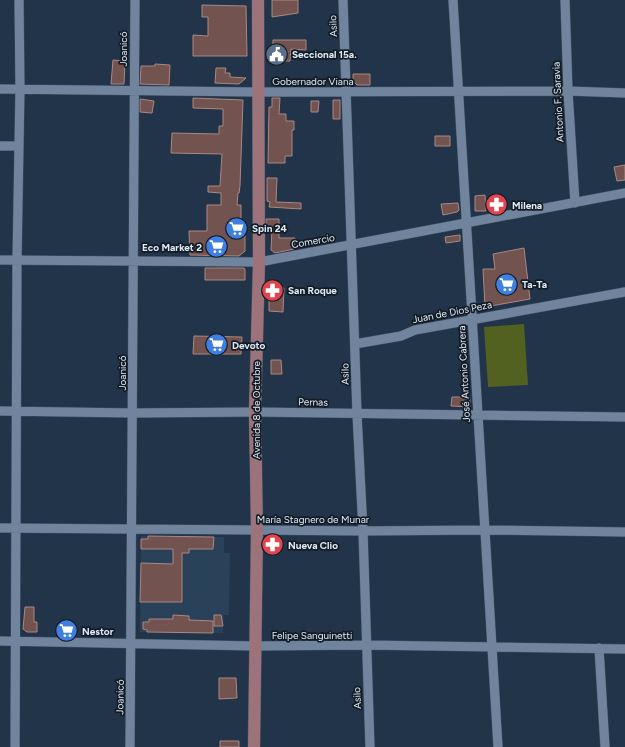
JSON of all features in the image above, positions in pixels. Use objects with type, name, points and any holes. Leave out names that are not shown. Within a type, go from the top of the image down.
[{"type":"main road","name":"Avenida 8 de Octubre","points":[[254,747],[257,530],[255,412],[259,262],[258,0]]},
{"type":"street","points":[[15,747],[17,261],[20,88],[19,0]]},
{"type":"street","name":"Joanicó","points":[[130,747],[133,529],[135,0]]},
{"type":"street","name":"Asilo","points":[[343,0],[370,747]]},
{"type":"street","name":"José Antonio Cabrera","points":[[453,0],[498,747]]},
{"type":"street","name":"Antonio F. Saravia","points":[[565,0],[568,91],[575,203]]},
{"type":"street","name":"Gobernador Viana","points":[[0,89],[20,88],[258,92],[568,91],[625,93]]},
{"type":"street","points":[[0,146],[18,146]]},
{"type":"street","name":"Comercio","points":[[0,260],[259,262],[625,194]]},
{"type":"street","name":"Juan de Dios Peza","points":[[355,344],[401,336],[415,330],[472,319],[625,292]]},
{"type":"street","name":"Pernas","points":[[0,411],[133,413],[255,412],[625,417]]},
{"type":"street","name":"María Stagnero de Munar","points":[[0,528],[625,532]]},
{"type":"street","name":"Felipe Sanguinetti","points":[[0,641],[256,646],[625,649]]},
{"type":"street","points":[[599,648],[605,747]]},
{"type":"shaded area","points":[[141,536],[224,537],[224,553],[230,553],[229,615],[224,615],[223,633],[140,632]]},
{"type":"green space","points":[[524,324],[528,385],[488,387],[484,327]]},
{"type":"building","points":[[272,0],[298,0],[298,13],[272,17]]},
{"type":"building","points":[[202,5],[246,6],[247,56],[193,56],[193,35],[208,36],[208,17],[202,17]]},
{"type":"building","points":[[273,40],[306,40],[306,50],[291,49],[290,61],[272,61]]},
{"type":"building","points":[[113,60],[125,61],[124,84],[111,84]]},
{"type":"building","points":[[155,64],[170,65],[169,85],[140,84],[141,66],[155,66]]},
{"type":"building","points":[[216,68],[226,68],[225,73],[230,73],[230,77],[246,78],[239,84],[215,83]]},
{"type":"building","points":[[353,74],[370,74],[370,85],[357,85],[353,81]]},
{"type":"building","points":[[193,98],[243,100],[240,186],[237,205],[241,205],[241,231],[245,231],[245,251],[239,256],[190,255],[189,231],[207,231],[207,205],[221,205],[221,193],[208,192],[208,186],[220,186],[222,154],[171,153],[172,133],[219,134],[219,126],[223,126],[223,109],[193,108]]},
{"type":"building","points":[[272,98],[280,98],[279,114],[286,114],[286,121],[294,121],[294,130],[292,130],[292,156],[285,156],[285,163],[268,163],[269,107],[272,107]]},
{"type":"building","points":[[140,99],[154,101],[152,113],[140,112]]},
{"type":"building","points":[[333,100],[340,100],[340,119],[333,119]]},
{"type":"building","points":[[311,101],[319,101],[318,112],[311,112]]},
{"type":"building","points":[[435,136],[450,136],[450,146],[435,146]]},
{"type":"building","points":[[625,165],[625,180],[617,181],[614,167]]},
{"type":"building","points":[[267,178],[277,178],[276,202],[301,203],[301,209],[269,207],[270,202],[267,201]]},
{"type":"building","points":[[485,195],[486,211],[475,211],[475,196]]},
{"type":"building","points":[[458,203],[459,210],[457,212],[443,215],[441,204]]},
{"type":"building","points":[[266,219],[279,219],[279,238],[295,238],[294,249],[275,253],[271,250],[272,229],[266,229]]},
{"type":"building","points":[[460,235],[460,241],[446,243],[445,237]]},
{"type":"building","name":"Ta-Ta","points":[[524,248],[530,299],[485,307],[483,269],[495,269],[493,254]]},
{"type":"building","points":[[205,268],[244,268],[245,280],[205,280]]},
{"type":"building","points":[[269,288],[284,288],[283,312],[269,311]]},
{"type":"building","name":"Devoto","points":[[194,336],[242,337],[241,354],[193,354]]},
{"type":"building","points":[[271,360],[281,360],[282,374],[271,374]]},
{"type":"building","points":[[452,397],[470,397],[470,407],[451,406]]},
{"type":"building","points":[[148,536],[214,537],[213,549],[189,549],[189,553],[182,553],[182,602],[140,602],[141,563],[173,564],[173,549],[141,549],[141,539],[148,539]]},
{"type":"building","points":[[25,607],[34,607],[34,622],[37,622],[37,632],[27,632],[23,629]]},
{"type":"building","points":[[173,615],[189,616],[189,620],[213,621],[213,633],[147,632],[147,630],[143,629],[143,622],[149,622],[149,619],[173,619]]},
{"type":"building","points":[[214,615],[221,615],[223,626],[214,626]]},
{"type":"building","points":[[219,678],[236,678],[237,698],[219,699]]},
{"type":"building","points":[[220,741],[239,741],[239,747],[220,747]]},
{"type":"place","name":"Seccional 15a.","points":[[276,54]]},
{"type":"place","name":"Milena","points":[[496,205]]},
{"type":"place","name":"Spin 24","points":[[236,228]]},
{"type":"place","name":"Eco Market 2","points":[[217,247]]},
{"type":"place","name":"Ta-Ta","points":[[506,284]]},
{"type":"place","name":"San Roque","points":[[273,290]]},
{"type":"place","name":"Devoto","points":[[217,345]]},
{"type":"place","name":"Nueva Clio","points":[[272,545]]},
{"type":"place","name":"Nestor","points":[[67,631]]}]
